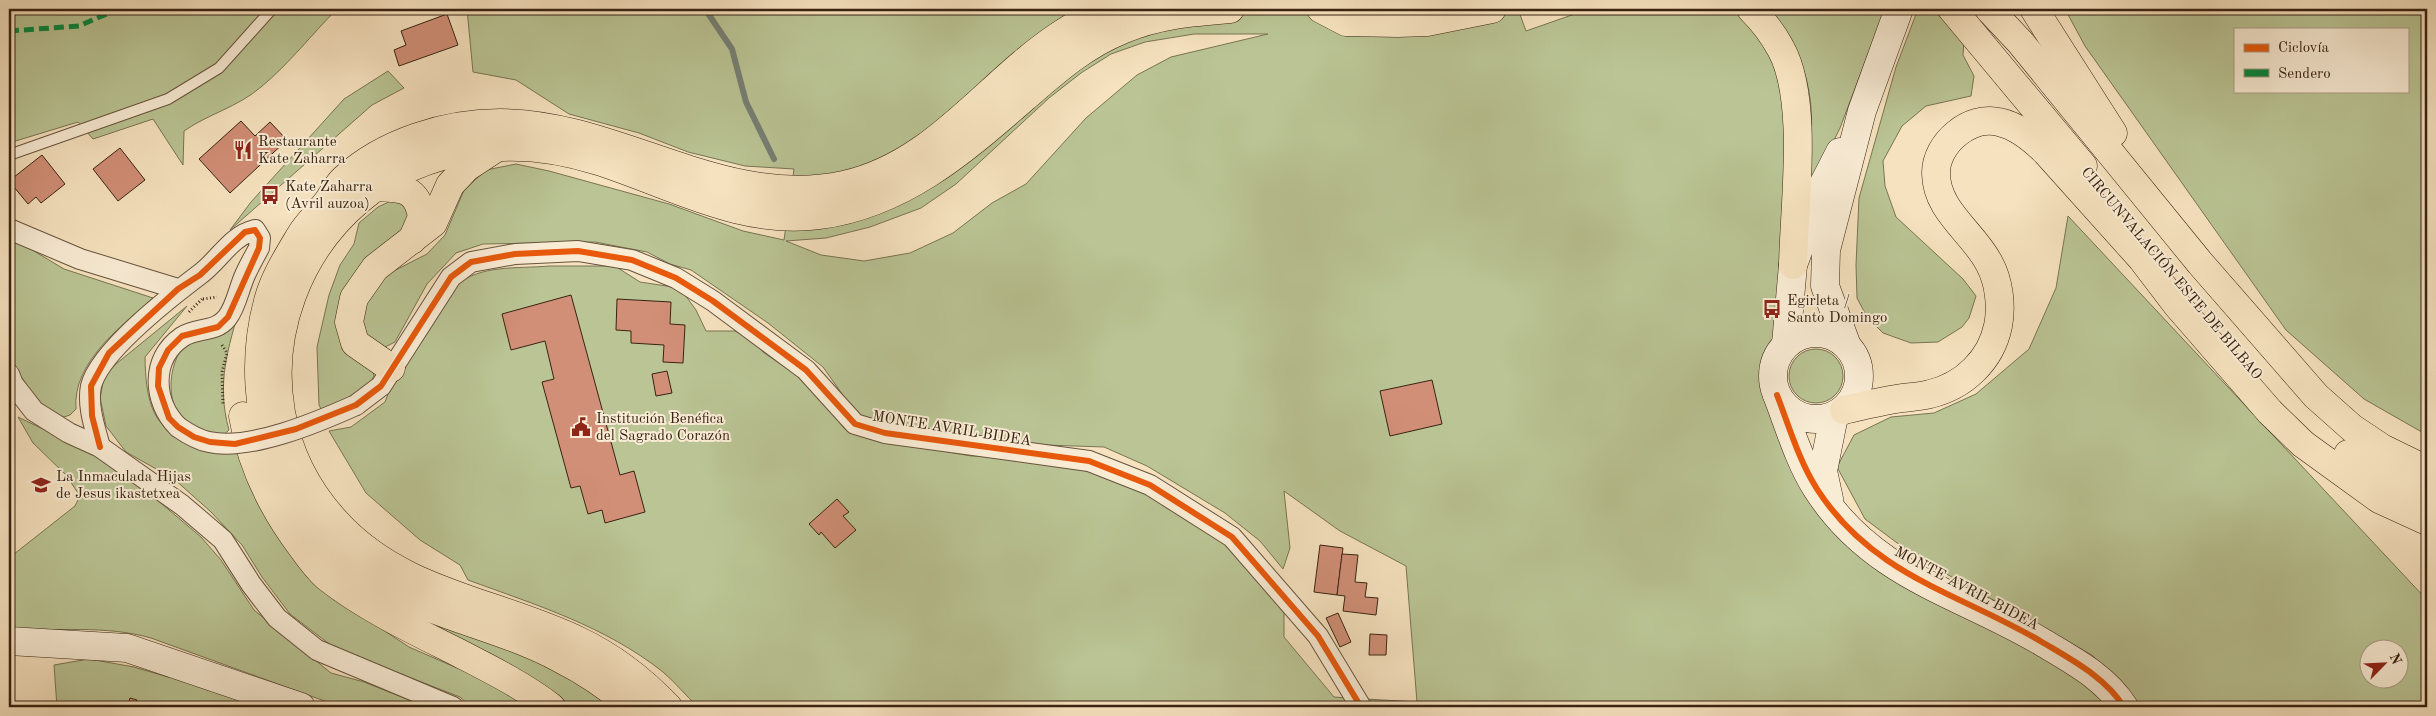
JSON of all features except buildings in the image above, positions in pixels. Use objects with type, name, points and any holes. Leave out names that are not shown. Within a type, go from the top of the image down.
[{"type":"main road","points":[[551,707],[505,677],[418,632],[354,596],[326,577],[284,524],[261,481],[252,457],[241,404],[241,368],[245,334],[264,273],[285,237],[322,189],[341,182],[364,164],[404,142],[463,126],[495,123],[523,124],[581,135],[689,171],[744,186],[777,189],[813,189],[844,185],[879,174],[928,146],[1058,36],[1109,9]]},
{"type":"main road","points":[[668,707],[630,672],[582,642],[557,631],[448,593],[406,574],[380,559],[336,522],[310,488],[295,459],[282,420],[278,351],[283,323],[299,275],[314,248],[335,223],[374,187],[400,172],[448,154],[512,146],[538,148],[595,160],[717,205],[761,215],[819,215],[866,205],[904,189],[940,167],[972,143],[1062,64],[1120,31],[1154,19],[1183,12],[1230,9]]},
{"type":"main road","points":[[1321,9],[1346,22],[1398,23],[1427,22],[1492,9]]},
{"type":"main road","points":[[1752,9],[1769,29],[1782,50],[1792,77],[1797,112],[1793,265]]},
{"type":"main road","name":"CIRCUNVALACIÓN ESTE DE BILBAO","points":[[1952,9],[2244,362],[2279,399],[2321,436],[2375,473],[2427,498]]},
{"type":"main road","name":"CIRCUNVALACIÓN ESTE DE BILBAO","points":[[1989,9],[2020,42],[2200,264],[2316,396],[2352,428],[2382,448],[2427,470]]},
{"type":"main road","points":[[2034,9],[2130,160],[2200,264]]},
{"type":"main road","points":[[1839,413],[1930,394],[1951,386],[1970,374],[1987,355],[1994,341],[2000,312],[1996,283],[1989,262],[1945,206],[1936,174],[1937,162],[1950,139],[1963,129],[1982,122],[1998,121],[2015,127],[2031,137],[2046,152],[2142,259],[2177,305],[2270,412],[2303,444],[2379,499],[2427,521]]},
{"type":"main road","points":[[391,368],[355,343],[351,332],[350,310],[359,289],[375,268],[433,224],[450,185],[467,166],[496,148]]},
{"type":"main road","points":[[341,182],[328,202],[305,228],[285,260],[269,296],[257,357],[258,392],[264,426],[274,457],[294,500],[334,550],[385,588],[441,613],[557,656],[614,692],[632,707]]},
{"type":"main road","points":[[374,187],[398,188],[410,192],[428,191],[450,185]]},
{"type":"main road","points":[[410,192],[420,208],[422,217],[412,240]]},
{"type":"main road","points":[[2142,259],[2191,298]]},
{"type":"street","points":[[1847,346],[1828,334],[1817,332],[1801,335],[1786,344],[1774,362],[1772,373],[1777,395],[1783,405],[1801,417],[1818,419],[1839,413],[1852,401],[1859,378],[1854,356],[1847,346],[1829,300],[1824,271],[1830,232],[1862,111],[1899,9]]},
{"type":"street","points":[[1786,344],[1793,265],[1821,188],[1862,111]]},
{"type":"street","points":[[9,229],[80,259],[178,290]]},
{"type":"street","points":[[100,446],[92,416],[92,386],[109,353],[178,290],[200,275],[245,232],[255,230],[260,238],[259,248],[228,317],[218,327],[188,326]]},
{"type":"street","name":"MONTE AVRIL BIDEA","points":[[188,326],[182,336],[168,350],[159,368],[158,386],[174,423],[194,437],[210,442],[235,444],[296,429],[356,405],[381,386],[391,368],[417,333],[451,277],[471,262],[515,254],[578,251],[632,260],[676,278],[713,301],[806,370],[854,424],[884,433],[1089,461],[1150,485],[1232,537],[1318,636],[1361,707]]},
{"type":"street","points":[[9,374],[13,384],[34,411],[69,433],[100,446],[182,505],[223,540],[251,584],[277,618],[317,650],[452,707]]},
{"type":"street","name":"MONTE AVRIL BIDEA","points":[[1777,395],[1806,470],[1817,489],[1853,533],[1891,565],[1934,588],[2014,625],[2086,668],[2119,699],[2124,707]]},
{"type":"street","name":"MONTE AVRIL BIDEA","points":[[1833,510],[1825,486],[1824,471],[1839,413]]},
{"type":"street","points":[[9,642],[127,648],[301,707]]},
{"type":"lane","points":[[9,155],[168,99],[219,68],[272,9]]},
{"type":"path","points":[[178,290],[203,299],[214,298]]},
{"type":"path","points":[[203,299],[188,326],[197,339],[212,338],[219,342],[227,353],[222,372],[224,408]]},
{"type":"green space","points":[[9,9],[337,9],[291,59],[261,87],[243,100],[184,131],[183,165],[153,119],[93,139],[78,122],[9,143]]},
{"type":"green space","points":[[467,9],[1518,9],[1526,31],[1589,9],[1739,9],[1770,41],[1789,120],[1778,335],[1770,349],[1765,370],[1766,392],[1807,490],[2066,664],[2115,707],[1371,707],[1366,699],[1417,702],[1406,566],[1340,531],[1284,491],[1290,548],[1283,569],[1260,541],[1225,513],[1147,466],[1104,447],[1016,444],[879,424],[857,415],[823,367],[768,323],[691,270],[670,264],[647,252],[595,242],[483,244],[456,253],[427,284],[395,342],[381,349],[358,330],[365,296],[380,278],[427,254],[445,235],[464,190],[486,170],[516,164],[549,171],[669,204],[743,231],[784,240],[794,169],[745,166],[688,152],[639,133],[569,114],[516,80],[473,72]],"holes":[[[1194,34],[1268,34],[1171,57],[1137,75],[1086,118],[1026,184],[992,203],[953,233],[910,253],[864,261],[821,255],[786,241],[826,238],[870,227],[921,208],[956,184],[1049,98],[1081,73],[1111,54],[1145,42]]]},
{"type":"green space","points":[[1764,9],[1885,9],[1840,128],[1805,199],[1812,121],[1807,82],[1792,46]]},
{"type":"green space","points":[[1918,9],[1932,9],[1964,40],[1963,55],[1974,76],[1971,96],[1926,106],[1902,126],[1883,161],[1885,186],[1896,217],[1963,279],[1976,296],[1969,318],[1962,327],[1938,342],[1911,343],[1883,333],[1867,317],[1857,298],[1856,265],[1859,198],[1896,67]]},
{"type":"green space","points":[[2065,9],[2427,9],[2427,435],[2364,399],[2286,330],[2085,46]]},
{"type":"green space","points":[[388,71],[404,88],[372,105],[230,230],[251,202],[344,99]]},
{"type":"green space","points":[[395,199],[408,206],[413,220],[354,279],[374,376],[365,392],[322,411],[319,405],[317,347],[329,295],[340,265],[354,244],[359,223],[378,207]]},
{"type":"green space","points":[[2068,216],[2427,600],[2427,707],[2143,707],[2092,655],[1916,557],[1865,519],[1837,467],[1854,435],[1891,417],[1934,413],[1976,394],[2029,349],[2056,288]]},
{"type":"green space","points":[[9,239],[24,245],[64,269],[153,298],[101,346],[82,376],[77,392],[76,409],[70,415],[64,417],[51,413],[36,399],[16,369],[9,347]]},
{"type":"green space","points":[[549,266],[615,266],[640,282],[680,288],[696,310],[706,331],[735,331],[751,339],[763,352],[805,381],[844,428],[860,436],[971,456],[1008,457],[1092,472],[1128,485],[1165,503],[1239,548],[1284,605],[1284,637],[1334,697],[1347,698],[1353,707],[698,707],[663,672],[618,642],[569,618],[468,580],[460,565],[420,540],[366,493],[329,431],[351,427],[385,402],[393,381],[412,356],[455,286],[476,274],[488,271]]},
{"type":"green space","points":[[241,303],[225,366],[225,413],[229,430],[220,438],[200,432],[184,421],[177,411],[173,400],[171,388],[172,375],[175,362],[187,341]]},
{"type":"green space","points":[[187,306],[145,357],[151,405],[158,419],[168,430],[182,437],[243,451],[321,589],[409,647],[505,689],[539,707],[471,707],[460,697],[336,649],[290,614],[262,577],[242,545],[211,512],[174,479],[126,452],[106,426],[100,398],[104,377],[116,364]]},
{"type":"green space","points":[[1816,349],[1826,351],[1835,357],[1841,366],[1843,376],[1841,386],[1835,395],[1826,401],[1816,403],[1806,401],[1797,395],[1791,386],[1789,376],[1791,366],[1797,357],[1806,351]]},
{"type":"green space","points":[[18,417],[99,456],[124,472],[201,537],[221,560],[254,610],[331,673],[364,682],[427,707],[341,707],[151,638],[134,634],[99,630],[9,630],[9,558],[75,506],[80,496],[66,475],[33,443]]},
{"type":"green space","points":[[405,611],[542,663],[620,707],[575,707],[505,665]]},
{"type":"green space","points":[[89,659],[134,667],[168,677],[181,676],[275,707],[57,707],[54,665]]},
{"type":"waterway","points":[[705,9],[732,49],[746,102],[774,159]]},
{"type":"marked path","points":[[9,31],[79,26],[118,9]]},
{"type":"cycle path","points":[[100,447],[92,416],[91,386],[109,353],[178,289],[200,275],[245,232],[255,230],[260,238],[259,248],[228,317],[218,327],[182,336],[168,350],[159,368],[158,386],[169,418],[178,427],[194,437],[210,442],[235,444],[296,429],[356,405],[381,386],[451,277],[471,262],[515,254],[578,251],[632,260],[676,278],[713,301],[806,370],[855,424],[885,433],[1089,461],[1150,485],[1232,537],[1318,636],[1361,707]]},
{"type":"cycle path","points":[[1777,395],[1800,455],[1817,489],[1839,519],[1864,543],[1891,563],[1919,580],[2011,625],[2076,663],[2098,678],[2124,707]]},
{"type":"place","name":"Restaurante Kate Zaharra","points":[[243,150]]},
{"type":"place","name":"Kate Zaharra (Avril auzoa)","points":[[270,195]]},
{"type":"place","name":"Egirleta / Santo Domingo","points":[[1772,309]]},
{"type":"place","name":"Institución Benéfica del Sagrado Corazón","points":[[581,427]]},
{"type":"place","name":"La Inmaculada Hijas de Jesus ikastetxea","points":[[41,485]]}]
